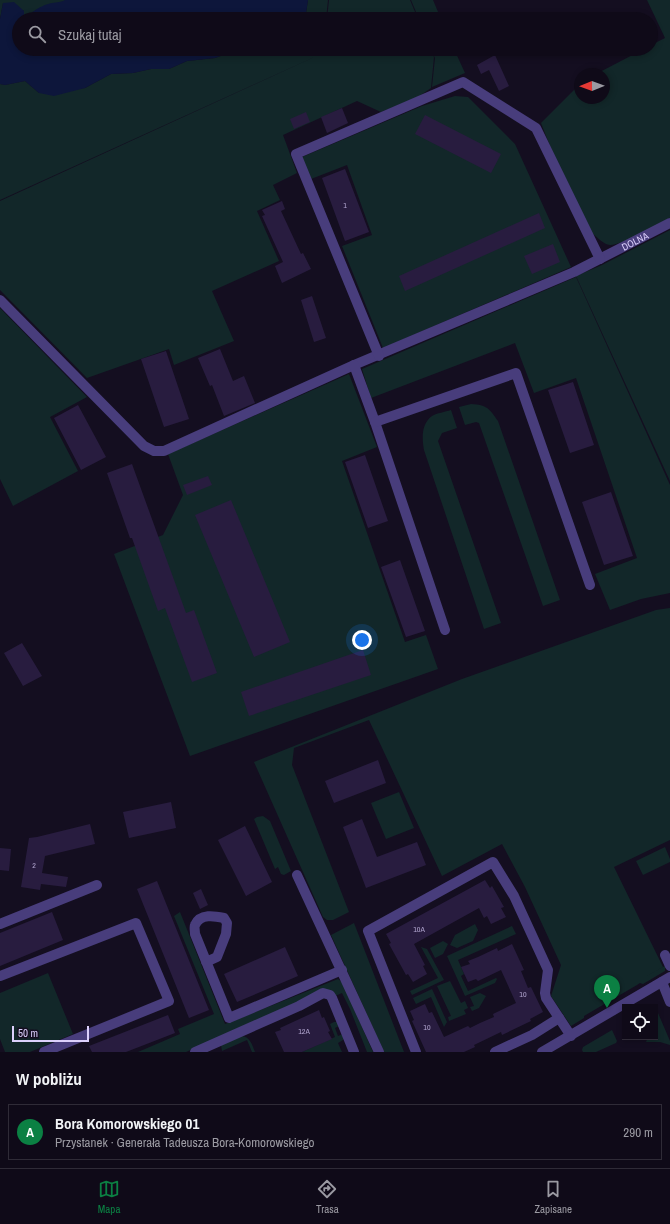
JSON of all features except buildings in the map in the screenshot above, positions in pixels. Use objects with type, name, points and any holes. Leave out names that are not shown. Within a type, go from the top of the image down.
[{"type":"street","points":[[379,356],[296,154],[463,82],[536,128],[600,259]]},
{"type":"street","name":"DOLNA","points":[[0,300],[144,446],[154,451],[164,451],[354,365],[379,356],[574,272],[670,223]]},
{"type":"street","points":[[354,365],[375,422],[445,630]]},
{"type":"street","points":[[375,422],[516,373],[590,585]]},
{"type":"street","points":[[416,1052],[368,931],[493,862],[514,896],[548,970],[545,993],[546,998],[570,1036]]},
{"type":"street","points":[[297,875],[379,1052]]},
{"type":"street","points":[[0,924],[97,885]]},
{"type":"street","points":[[206,962],[217,957],[226,934],[228,923],[224,918],[208,916],[199,919],[195,925],[195,934],[206,962],[229,1018],[342,970]]},
{"type":"street","points":[[0,976],[136,923],[169,1001],[44,1052]]},
{"type":"street","points":[[665,955],[670,966]]},
{"type":"street","points":[[542,1052],[666,980],[670,1002]]},
{"type":"street","points":[[195,1052],[299,1006],[323,993],[330,995],[332,998],[354,1052]]},
{"type":"street","points":[[495,1052],[532,1035],[559,1018]]},
{"type":"green space","points":[[0,0],[65,0],[33,12],[24,12],[3,3],[0,19]]},
{"type":"green space","points":[[308,0],[328,0],[327,12],[306,12]]},
{"type":"green space","points":[[329,0],[410,0],[415,12],[328,12]]},
{"type":"green space","points":[[411,0],[433,0],[438,12],[416,12]]},
{"type":"green space","points":[[647,0],[670,0],[670,218],[631,238],[610,245],[603,242],[592,233],[550,146],[541,123],[574,90],[574,104],[610,104],[610,68],[608,68],[631,56],[658,56],[658,42],[665,38],[658,23],[658,12],[653,12]]},
{"type":"green space","points":[[221,56],[317,56],[0,200],[0,84],[5,85],[25,81],[39,93],[85,88],[111,74],[133,73],[151,69],[169,69],[187,61]]},
{"type":"green space","points":[[317,56],[434,57],[431,88],[418,97],[381,112],[357,101],[283,135],[297,173],[273,185],[280,200],[257,211],[279,261],[212,291],[234,341],[174,365],[169,349],[87,378],[0,290],[0,201]]},
{"type":"green space","points":[[434,56],[457,56],[465,73],[432,87]]},
{"type":"green space","points":[[455,96],[468,97],[515,144],[571,267],[383,348],[342,246],[372,235],[347,165],[311,179],[302,157],[422,106]]},
{"type":"green space","points":[[670,230],[670,481],[576,276],[602,265]]},
{"type":"green space","points":[[576,277],[670,485],[670,593],[641,599],[610,610],[595,574],[637,558],[576,378],[534,393],[515,343],[371,398],[362,369]]},
{"type":"green space","points":[[0,308],[87,397],[50,417],[78,471],[13,506],[0,479]]},
{"type":"green space","points":[[349,374],[377,447],[342,461],[405,642],[426,635],[438,669],[190,756],[114,554],[163,535],[183,495],[168,454]]},
{"type":"green space","points":[[471,404],[484,406],[498,421],[560,600],[543,606],[479,423],[476,422],[465,425],[459,407]]},
{"type":"green space","points":[[451,410],[457,428],[442,433],[438,441],[501,623],[484,629],[423,446],[423,432],[428,419],[434,415]]},
{"type":"green space","points":[[670,608],[670,840],[614,867],[663,967],[635,982],[665,966],[665,971],[643,984],[640,983],[584,1016],[584,1018],[571,1026],[551,996],[561,965],[525,887],[502,844],[442,876],[369,720],[294,748],[292,765],[349,912],[333,920],[327,920],[323,917],[254,762],[462,679],[656,610]]},
{"type":"green space","points":[[399,792],[414,828],[386,839],[371,803]]},
{"type":"green space","points":[[263,816],[270,821],[291,871],[284,875],[281,874],[278,867],[275,869],[254,819]]},
{"type":"green space","points":[[665,847],[670,862],[643,875],[636,861]]},
{"type":"green space","points":[[180,912],[225,1024],[338,979],[342,982],[373,1052],[367,1052],[342,993],[335,996],[294,1004],[186,1052],[138,1052],[180,1034],[178,1029],[214,1014],[174,916]]},
{"type":"green space","points":[[354,923],[404,1052],[384,1052],[331,935]]},
{"type":"green space","points":[[475,924],[478,930],[473,941],[457,948],[450,945],[455,935]]},
{"type":"green space","points":[[512,926],[516,934],[458,960],[464,974],[461,976],[468,991],[496,978],[497,979],[495,983],[465,996],[447,956]]},
{"type":"green space","points":[[443,941],[448,944],[443,954],[435,958],[430,948]]},
{"type":"green space","points":[[421,947],[427,949],[444,980],[412,995],[410,991],[438,978]]},
{"type":"green space","points":[[48,973],[73,1034],[30,1052],[5,1052],[0,1039],[0,993]]},
{"type":"green space","points":[[450,981],[461,1003],[465,1001],[468,1008],[464,1010],[466,1014],[449,1021],[448,1017],[451,1016],[437,986]]},
{"type":"green space","points":[[432,989],[447,1022],[444,1027],[431,997],[416,1004],[413,998]]},
{"type":"green space","points":[[480,993],[486,996],[479,1008],[472,1011],[470,1007],[474,1006],[470,997]]},
{"type":"green space","points":[[658,1013],[670,1041],[670,1045],[660,1042],[646,1042],[647,1040],[658,1040]]},
{"type":"green space","points":[[337,1022],[339,1026],[335,1028],[338,1036],[343,1034],[343,1040],[338,1043],[342,1052],[302,1052],[335,1037],[330,1024]]},
{"type":"green space","points":[[612,1030],[617,1041],[616,1043],[596,1052],[583,1052],[583,1047]]},
{"type":"green space","points":[[241,1036],[249,1039],[255,1052],[252,1052],[247,1040],[222,1051],[221,1045]]},
{"type":"water","points":[[65,0],[308,0],[306,12],[32,12],[42,6]]},
{"type":"water","points":[[14,2],[24,11],[12,12],[12,56],[221,56],[187,61],[169,69],[151,69],[133,73],[111,74],[85,88],[54,96],[39,93],[25,81],[5,85],[0,84],[0,19],[3,3]]},
{"type":"place","name":"Bora Komorowskiego 01","points":[[607,1008]]}]
